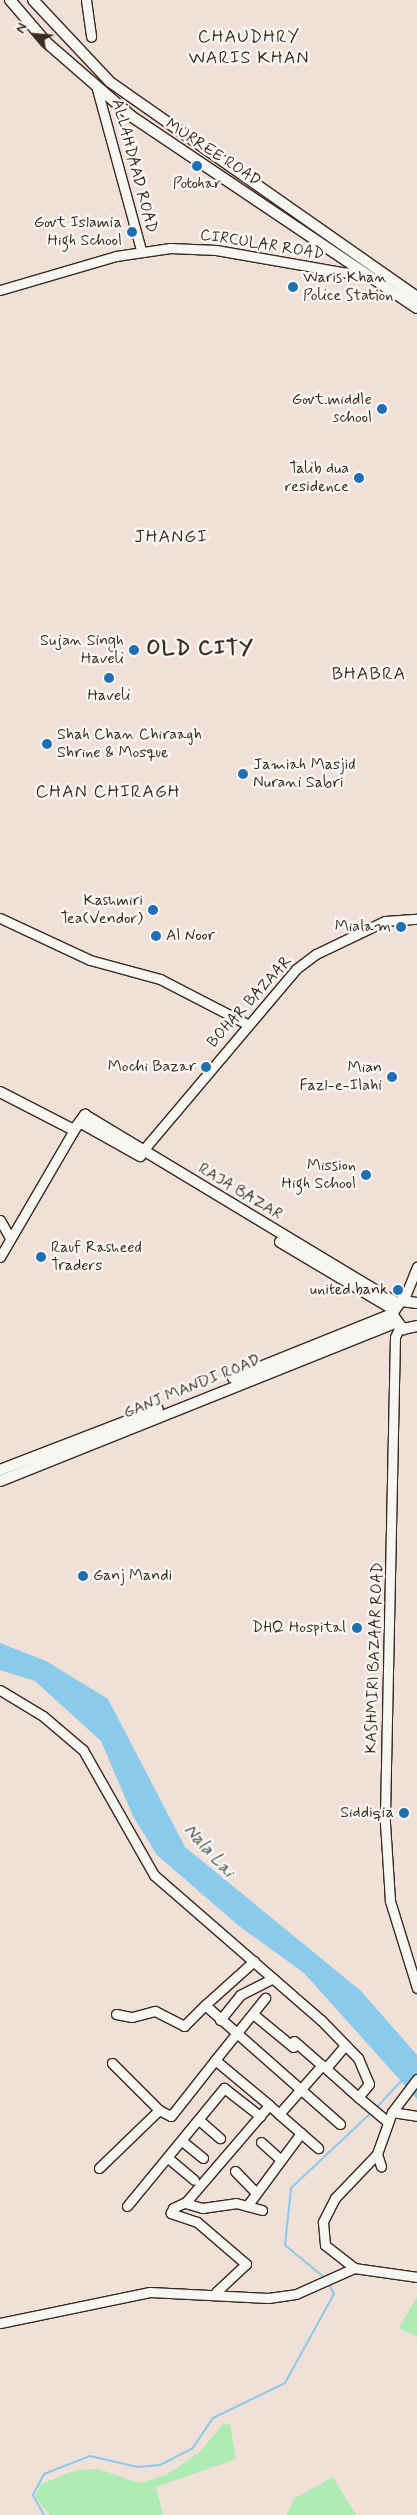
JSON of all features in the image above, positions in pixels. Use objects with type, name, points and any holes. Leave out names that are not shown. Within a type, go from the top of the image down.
[{"type":"main road","name":"MURREE ROAD","points":[[10,0],[46,42],[97,90],[376,278],[417,308]]},
{"type":"main road","name":"MURREE ROAD","points":[[32,0],[110,82],[417,297]]},
{"type":"main road","points":[[0,1092],[80,1123],[140,1153],[417,1326]]},
{"type":"main road","points":[[397,1312],[417,1303]]},
{"type":"main road","name":"GANJ MANDI ROAD","points":[[0,1481],[397,1312]]},
{"type":"main road","name":"GANJ MANDI ROAD","points":[[0,1470],[54,1457]]},
{"type":"street","points":[[86,0],[91,37]]},
{"type":"street","name":"ALLAHDAAD ROAD","points":[[97,90],[141,250]]},
{"type":"street","name":"CIRCULAR ROAD","points":[[0,290],[141,250],[216,250],[376,278]]},
{"type":"street","points":[[0,918],[90,960],[167,982],[247,1024]]},
{"type":"street","name":"BOHAR BAZAAR","points":[[140,1153],[247,1024],[296,969],[316,954],[385,921],[417,919]]},
{"type":"street","points":[[0,1257],[80,1123]]},
{"type":"street","points":[[0,1220],[10,1238]]},
{"type":"street","name":"KASHMIRI BAZAAR ROAD","points":[[417,1266],[397,1312],[395,1337],[385,1823],[390,1901],[417,1988]]},
{"type":"street","points":[[0,1690],[83,1750],[154,1875],[273,1978],[358,2058],[369,2084],[360,2099]]},
{"type":"street","points":[[116,2014],[132,2018],[155,2011],[184,2026],[254,1961]]},
{"type":"street","points":[[220,2020],[240,1994],[273,1978]]},
{"type":"street","points":[[112,2063],[159,2110],[171,2116],[265,1998]]},
{"type":"street","points":[[205,2005],[236,2035],[340,2124]]},
{"type":"street","points":[[253,2014],[324,2066],[388,2122]]},
{"type":"street","points":[[279,2114],[345,2045]]},
{"type":"street","points":[[215,2060],[318,2148]]},
{"type":"street","points":[[354,2268],[325,2245],[323,2222],[335,2198],[377,2154],[392,2112],[417,2079]]},
{"type":"street","points":[[127,2206],[224,2088],[260,2116]]},
{"type":"street","points":[[216,2292],[246,2264],[197,2222],[172,2213],[173,2208],[185,2203],[269,2105]]},
{"type":"street","points":[[99,2168],[159,2110]]},
{"type":"street","points":[[392,2112],[417,2116]]},
{"type":"street","points":[[199,2120],[220,2138]]},
{"type":"street","points":[[247,2206],[254,2191],[301,2133]]},
{"type":"street","points":[[182,2141],[203,2158]]},
{"type":"street","points":[[261,2142],[280,2159]]},
{"type":"street","points":[[377,2154],[381,2166]]},
{"type":"street","points":[[168,2158],[194,2180]]},
{"type":"street","points":[[235,2171],[254,2191]]},
{"type":"street","points":[[185,2203],[202,2208],[236,2203],[262,2210]]},
{"type":"street","points":[[0,2323],[150,2292],[216,2292],[268,2298],[313,2288],[354,2268],[417,2276]]},
{"type":"green space","points":[[417,2297],[417,2337],[399,2328]]},
{"type":"green space","points":[[230,2423],[236,2459],[156,2487],[163,2515],[50,2515],[35,2497],[41,2484],[76,2470],[99,2469],[139,2483],[166,2475],[200,2452],[222,2425]]},
{"type":"green space","points":[[333,2477],[356,2515],[287,2515],[295,2498]]},
{"type":"water","points":[[0,1643],[46,1661],[108,1699],[185,1847],[361,1991],[417,2055],[417,2099],[304,1973],[239,1926],[157,1855],[133,1816],[101,1741],[35,1681],[0,1670]]},
{"type":"waterway","points":[[376,2108],[402,2080]]},
{"type":"waterway","points":[[325,2278],[285,2245],[291,2188],[371,2113]]},
{"type":"waterway","points":[[44,2515],[33,2495],[44,2474],[90,2456],[138,2467],[160,2465],[192,2449],[213,2418],[285,2383],[334,2294],[328,2282]]},
{"type":"place","name":"Potohar","points":[[197,166]]},
{"type":"place","name":"Govt Islamia High School","points":[[132,232]]},
{"type":"place","name":"Waris Khan Police Station","points":[[293,287]]},
{"type":"place","name":"Govt.middle school","points":[[382,409]]},
{"type":"place","name":"Talib dua residence","points":[[359,478]]},
{"type":"place","name":"Sujan Singh Haveli","points":[[134,650]]},
{"type":"place","name":"Haveli","points":[[109,678]]},
{"type":"place","name":"Shah Chan Chiraagh Shrine & Mosque","points":[[47,744]]},
{"type":"place","name":"Jamiah Masjid Nurani Sabri","points":[[243,774]]},
{"type":"place","name":"Kashmiri Tea(Vendor)","points":[[153,910]]},
{"type":"place","name":"Mialam","points":[[401,927]]},
{"type":"place","name":"Al Noor","points":[[156,936]]},
{"type":"place","name":"Mochi Bazar","points":[[206,1067]]},
{"type":"place","name":"Mian Fazl-e-Ilahi","points":[[392,1077]]},
{"type":"place","name":"Mission High School","points":[[366,1175]]},
{"type":"place","name":"Rauf Rasheed Traders","points":[[41,1257]]},
{"type":"place","name":"united bank","points":[[398,1290]]},
{"type":"place","name":"Ganj Mandi","points":[[83,1576]]},
{"type":"place","name":"DHQ Hospital","points":[[357,1628]]},
{"type":"place","name":"Siddiqia","points":[[404,1813]]},
{"type":"district","name":"CHAUDHRY WARIS KHAN","points":[[249,48]]},
{"type":"district","name":"JHANGI","points":[[171,537]]},
{"type":"district","name":"OLD CITY","points":[[200,648]]},
{"type":"district","name":"BHABRA","points":[[369,674]]},
{"type":"district","name":"CHAN CHIRAGH","points":[[108,792]]},
{"type":"water label","name":"Nala Lai","points":[[209,1851]]}]
